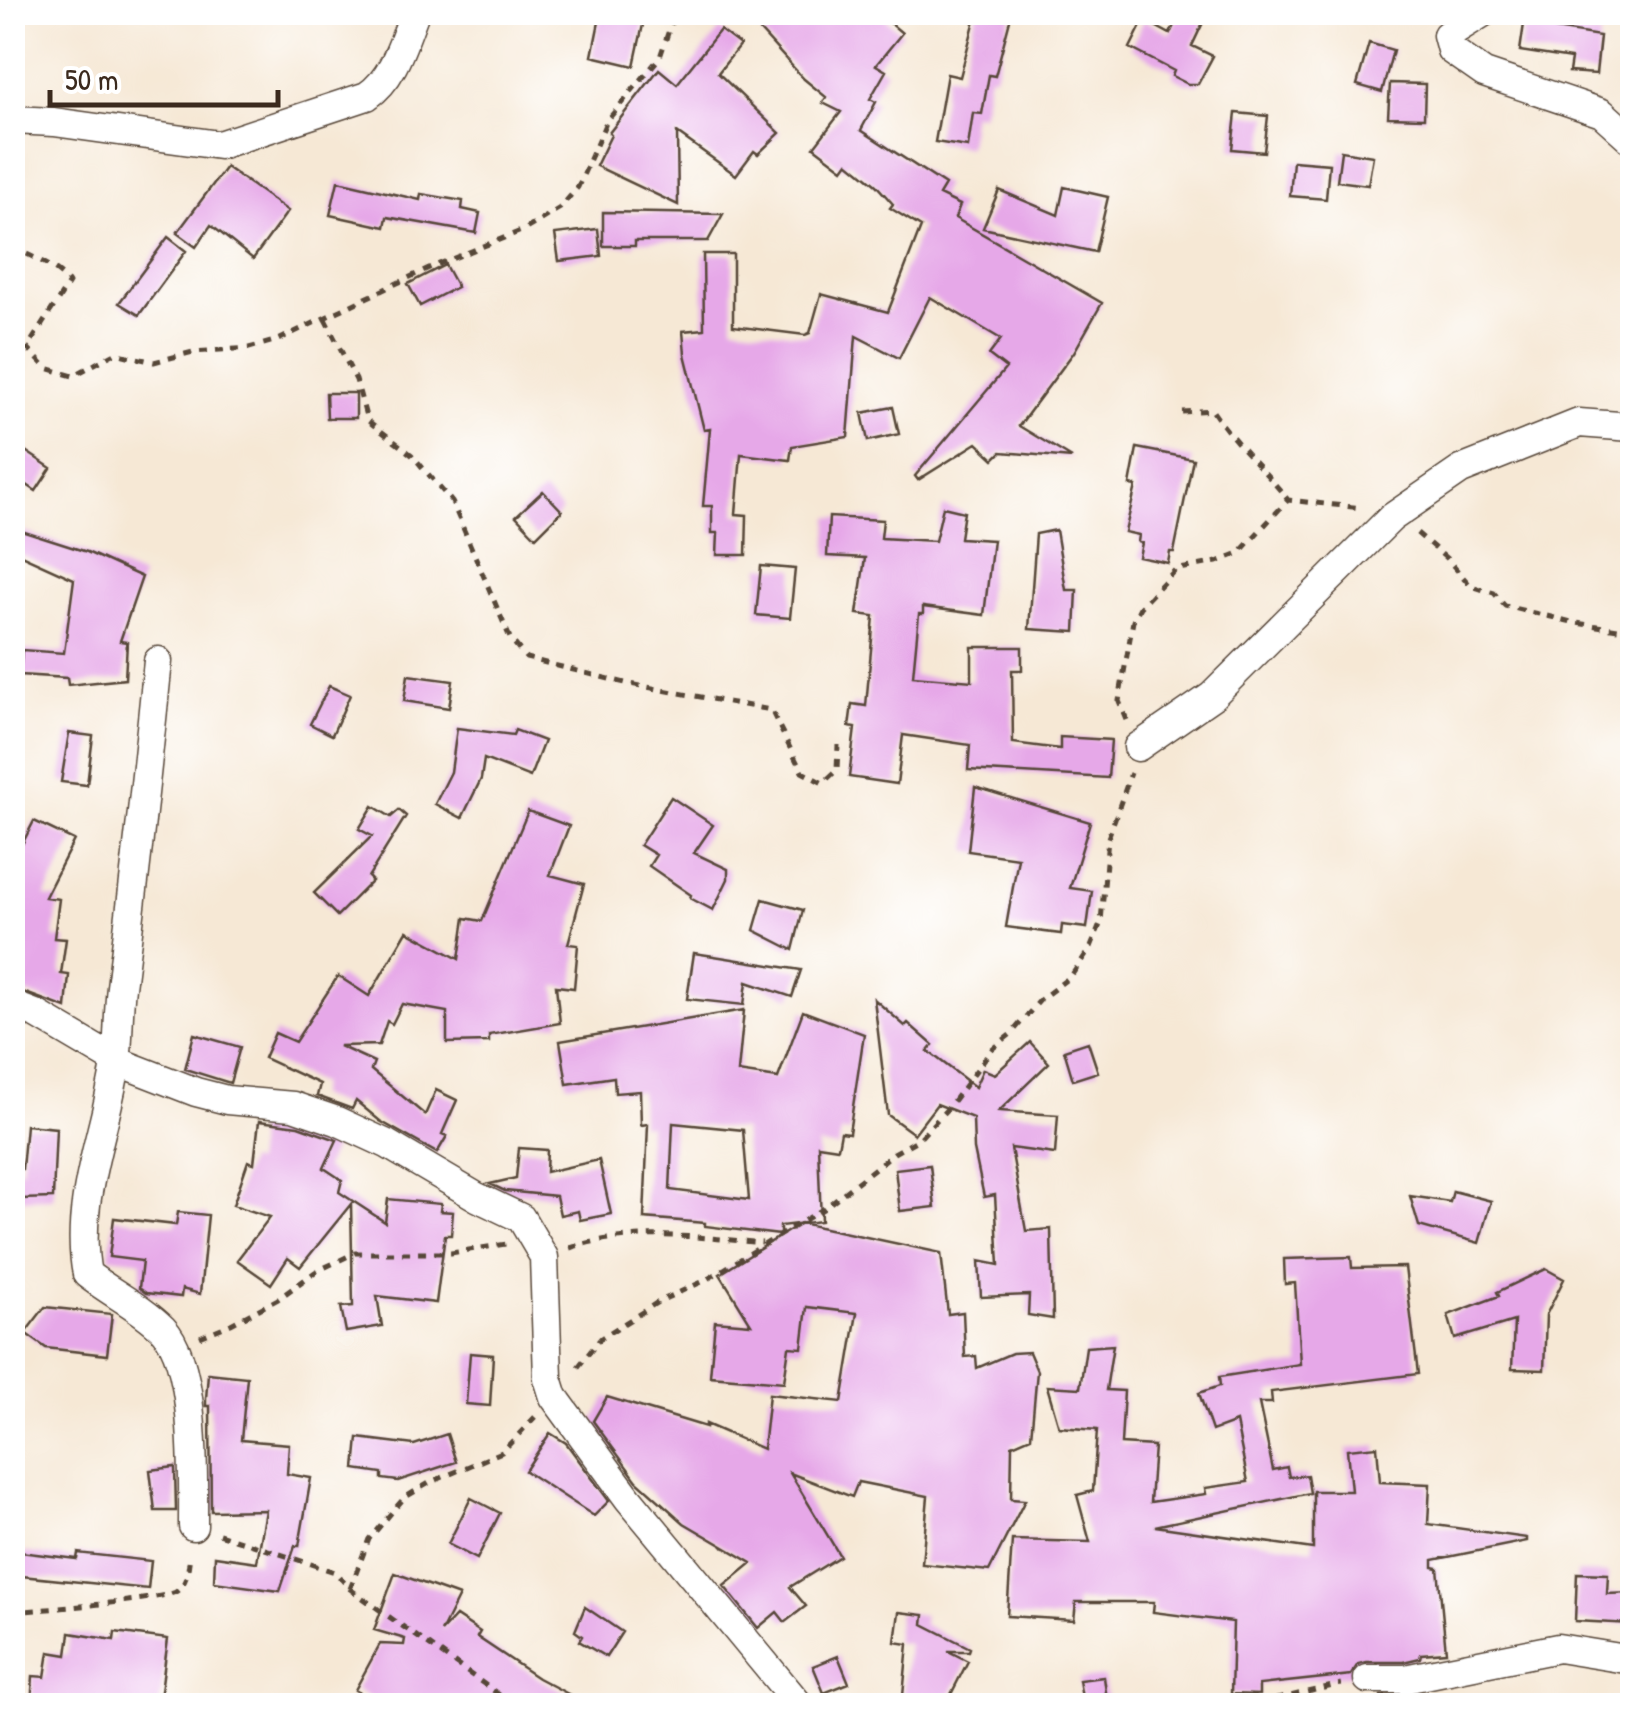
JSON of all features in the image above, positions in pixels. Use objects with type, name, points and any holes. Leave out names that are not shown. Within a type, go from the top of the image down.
[{"type":"street","points":[[12,120],[54,122],[193,144],[231,142],[330,110],[377,90],[415,12]]},
{"type":"street","points":[[1484,12],[1447,35],[1451,50],[1484,73],[1602,113],[1632,140]]},
{"type":"street","points":[[1138,747],[1212,696],[1391,518],[1461,470],[1579,423],[1632,427]]},
{"type":"street","points":[[158,660],[116,1061],[86,1214],[83,1258],[87,1274],[142,1312],[164,1330],[175,1346],[190,1416],[193,1526]]},
{"type":"street","points":[[12,1005],[116,1061],[196,1092],[227,1100],[293,1106],[337,1121],[516,1214],[542,1251],[548,1378],[554,1397],[628,1498],[800,1706]]},
{"type":"street","points":[[1368,1679],[1405,1678],[1558,1648],[1632,1660]]},
{"type":"path","points":[[12,16],[32,12]]},
{"type":"path","points":[[12,248],[31,254],[64,275],[68,283],[27,348],[46,368],[73,376],[115,353],[154,362],[193,352],[249,348],[278,340],[429,268],[526,229],[560,208],[578,187],[606,122],[660,57],[675,12]]},
{"type":"path","points":[[324,319],[356,380],[367,420],[412,455],[452,502],[510,638],[526,658],[625,683],[771,710],[802,772],[823,783],[837,770],[838,745]]},
{"type":"path","points":[[1133,621],[1140,607],[1175,570],[1217,562],[1239,553],[1288,500]]},
{"type":"path","points":[[175,1346],[231,1324],[278,1299],[315,1272],[355,1253],[451,1253],[509,1243],[542,1251],[592,1241],[674,1234],[765,1243],[823,1210],[894,1152],[919,1140],[992,1049],[1011,1034],[1041,999],[1071,976],[1090,948],[1101,922]]},
{"type":"path","points":[[12,1612],[162,1598],[176,1592],[187,1577],[193,1526],[277,1550],[334,1572],[350,1589],[447,1654],[515,1706]]},
{"type":"path","points":[[1117,1706],[1156,1700],[1260,1702],[1368,1679]]},
{"type":"building","points":[[601,12],[644,20],[634,66],[592,56]]},
{"type":"building","points":[[743,12],[877,12],[902,33],[876,65],[886,71],[870,99],[876,102],[861,130],[945,185],[939,195],[960,205],[955,218],[1102,303],[1074,352],[1019,426],[1072,458],[1001,452],[994,459],[977,443],[918,480],[915,476],[1006,368],[989,355],[1001,339],[930,297],[899,358],[856,336],[848,437],[792,446],[790,460],[741,454],[736,514],[747,515],[746,555],[717,555],[718,533],[712,533],[712,506],[703,506],[710,429],[704,430],[683,331],[704,329],[703,254],[733,254],[733,326],[805,335],[810,333],[821,294],[888,312],[921,227],[890,208],[893,204],[876,185],[848,162],[843,169],[814,147],[841,112],[823,103],[826,97],[804,79]]},
{"type":"building","points":[[977,12],[1012,12],[995,76],[989,75],[982,114],[973,113],[968,147],[935,142],[947,74],[960,77]]},
{"type":"building","points":[[1180,12],[1208,12],[1192,46],[1213,56],[1198,84],[1172,76],[1174,71],[1130,48],[1144,20],[1170,34]]},
{"type":"building","points":[[1524,24],[1600,36],[1596,74],[1569,72],[1571,59],[1520,51]]},
{"type":"building","points":[[720,30],[740,45],[718,73],[780,133],[758,154],[754,151],[736,175],[677,133],[678,205],[596,166],[609,133],[659,69],[677,84]]},
{"type":"building","points":[[1369,43],[1393,50],[1382,92],[1357,85]]},
{"type":"building","points":[[1390,83],[1425,84],[1424,118],[1388,117]]},
{"type":"building","points":[[1236,113],[1268,116],[1264,152],[1232,149]]},
{"type":"building","points":[[1341,151],[1373,156],[1368,185],[1337,181]]},
{"type":"building","points":[[1293,161],[1329,164],[1326,199],[1290,196]]},
{"type":"building","points":[[226,167],[288,211],[253,259],[211,225],[196,247],[177,233]]},
{"type":"building","points":[[338,181],[420,200],[421,194],[463,201],[462,209],[480,213],[476,233],[387,217],[385,227],[330,215]]},
{"type":"building","points":[[1064,187],[1108,197],[1095,252],[983,228],[999,190],[1058,215]]},
{"type":"building","points":[[603,212],[723,214],[708,241],[635,241],[635,246],[603,246]]},
{"type":"building","points":[[598,229],[601,256],[559,261],[555,234]]},
{"type":"building","points":[[168,237],[186,251],[139,315],[119,303]]},
{"type":"building","points":[[445,265],[457,287],[420,306],[408,284]]},
{"type":"building","points":[[326,393],[356,393],[356,418],[327,418]]},
{"type":"building","points":[[893,407],[899,434],[868,441],[862,413]]},
{"type":"building","points":[[21,448],[51,468],[36,491],[12,475],[12,461]]},
{"type":"building","points":[[1137,448],[1193,459],[1174,552],[1170,552],[1168,563],[1139,557],[1139,535],[1125,532],[1136,486],[1130,485]]},
{"type":"building","points":[[543,491],[562,511],[536,537],[516,516]]},
{"type":"building","points":[[943,507],[964,512],[960,538],[993,540],[984,615],[923,607],[913,676],[972,681],[972,647],[1022,647],[1022,670],[1012,670],[1013,743],[1060,749],[1060,737],[1111,740],[1108,778],[968,770],[970,745],[903,735],[897,784],[849,777],[855,728],[849,727],[852,704],[866,706],[874,616],[857,614],[865,558],[827,556],[829,517],[883,520],[881,538],[935,541]]},
{"type":"building","points":[[12,528],[87,552],[142,577],[120,641],[127,642],[125,679],[68,685],[67,678],[20,675],[22,650],[64,653],[74,579],[12,551]]},
{"type":"building","points":[[1056,530],[1066,590],[1077,590],[1075,632],[1029,629],[1036,534]]},
{"type":"building","points":[[761,566],[795,569],[790,618],[756,615]]},
{"type":"building","points":[[408,675],[453,681],[449,708],[404,701]]},
{"type":"building","points":[[329,686],[350,695],[332,735],[310,724]]},
{"type":"building","points":[[457,728],[513,735],[515,730],[544,741],[530,777],[484,759],[481,779],[462,818],[435,804],[451,772]]},
{"type":"building","points":[[69,733],[93,736],[87,785],[61,782]]},
{"type":"building","points":[[975,787],[1090,822],[1070,888],[1092,891],[1087,928],[1062,925],[1061,934],[1006,927],[1018,858],[968,851]]},
{"type":"building","points":[[671,797],[713,825],[694,853],[728,869],[728,879],[713,910],[690,898],[649,866],[656,855],[640,845]]},
{"type":"building","points":[[373,806],[391,817],[399,810],[406,816],[368,877],[372,881],[337,916],[314,893],[372,836],[359,829]]},
{"type":"building","points":[[528,811],[569,826],[550,875],[584,884],[568,944],[578,945],[574,988],[556,986],[560,1023],[489,1035],[489,1042],[447,1043],[447,1012],[402,1004],[392,1024],[387,1021],[379,1045],[339,1046],[374,1062],[371,1070],[425,1115],[436,1090],[457,1100],[442,1134],[447,1136],[437,1153],[380,1121],[356,1101],[352,1109],[317,1096],[320,1084],[264,1058],[275,1033],[295,1042],[338,976],[369,996],[407,931],[459,959],[465,918],[482,921]]},
{"type":"building","points":[[34,821],[74,840],[45,897],[59,899],[54,938],[66,939],[61,974],[69,975],[66,1008],[12,988],[12,864]]},
{"type":"building","points":[[763,899],[803,910],[793,950],[754,930]]},
{"type":"building","points":[[694,953],[801,970],[792,997],[747,982],[744,1005],[687,999]]},
{"type":"building","points":[[874,999],[905,1026],[908,1023],[933,1045],[928,1051],[975,1087],[983,1069],[995,1074],[1030,1042],[1049,1063],[999,1111],[1058,1115],[1055,1154],[1011,1148],[1026,1231],[1051,1229],[1053,1319],[1028,1315],[1029,1295],[981,1297],[979,1261],[999,1265],[995,1195],[984,1197],[974,1149],[973,1118],[937,1104],[914,1134],[888,1115]]},
{"type":"building","points":[[744,1010],[738,1072],[778,1078],[803,1011],[864,1034],[849,1133],[841,1132],[838,1148],[818,1145],[821,1221],[780,1226],[780,1235],[644,1218],[648,1124],[641,1125],[640,1091],[615,1093],[614,1077],[567,1084],[560,1041]],"holes":[[[673,1123],[743,1130],[749,1200],[670,1190]]]},
{"type":"building","points":[[194,1034],[240,1047],[230,1083],[185,1069]]},
{"type":"building","points":[[1088,1042],[1098,1072],[1073,1080],[1064,1050]]},
{"type":"building","points":[[259,1121],[298,1126],[337,1140],[324,1168],[342,1180],[339,1192],[385,1222],[388,1199],[441,1204],[440,1211],[453,1212],[451,1235],[445,1235],[436,1303],[377,1296],[382,1326],[346,1332],[341,1307],[353,1306],[351,1204],[300,1267],[288,1258],[271,1284],[237,1260],[270,1217],[233,1205],[248,1161],[254,1163]]},
{"type":"building","points":[[26,1125],[56,1128],[53,1198],[20,1199],[18,1169],[22,1169]]},
{"type":"building","points":[[519,1148],[547,1150],[546,1172],[599,1160],[611,1214],[580,1220],[578,1211],[560,1215],[556,1196],[505,1191],[490,1184],[516,1178]]},
{"type":"building","points":[[930,1165],[935,1207],[900,1211],[895,1169]]},
{"type":"building","points":[[1453,1191],[1491,1201],[1479,1243],[1419,1226],[1410,1196],[1450,1202]]},
{"type":"building","points":[[178,1212],[208,1215],[200,1294],[182,1289],[181,1297],[146,1293],[139,1288],[142,1261],[109,1257],[114,1218],[176,1225]]},
{"type":"building","points":[[801,1223],[941,1253],[948,1314],[963,1312],[965,1357],[976,1356],[977,1368],[1012,1353],[1029,1352],[1037,1371],[1031,1437],[1012,1445],[1011,1499],[1025,1500],[989,1571],[922,1564],[928,1496],[858,1482],[852,1497],[790,1473],[840,1556],[790,1587],[806,1606],[785,1622],[777,1612],[758,1628],[724,1586],[752,1563],[684,1523],[637,1481],[593,1421],[607,1397],[706,1424],[763,1449],[769,1394],[842,1402],[857,1313],[807,1307],[802,1348],[789,1347],[784,1382],[710,1376],[715,1321],[751,1324],[720,1274]]},
{"type":"building","points":[[1351,1257],[1352,1268],[1405,1267],[1418,1374],[1271,1392],[1272,1403],[1259,1403],[1273,1470],[1287,1467],[1289,1477],[1307,1475],[1310,1493],[1155,1526],[1313,1549],[1313,1491],[1351,1491],[1347,1449],[1377,1446],[1380,1482],[1430,1484],[1428,1524],[1527,1538],[1433,1560],[1433,1567],[1438,1568],[1446,1652],[1421,1654],[1420,1658],[1403,1662],[1358,1664],[1351,1675],[1259,1685],[1259,1695],[1231,1694],[1233,1622],[1153,1612],[1154,1602],[1076,1602],[1074,1620],[1007,1616],[1012,1540],[1090,1542],[1077,1495],[1093,1491],[1097,1430],[1059,1427],[1047,1386],[1080,1388],[1086,1347],[1113,1345],[1106,1390],[1124,1391],[1121,1444],[1154,1446],[1150,1502],[1206,1494],[1205,1488],[1248,1482],[1236,1422],[1212,1431],[1199,1393],[1220,1386],[1219,1377],[1300,1364],[1295,1283],[1285,1284],[1284,1259]]},
{"type":"building","points":[[1546,1269],[1564,1279],[1546,1315],[1544,1370],[1512,1369],[1514,1321],[1455,1339],[1448,1315],[1499,1296],[1497,1292]]},
{"type":"building","points":[[45,1307],[112,1314],[107,1355],[46,1348],[25,1333]]},
{"type":"building","points":[[470,1353],[493,1355],[490,1406],[466,1404]]},
{"type":"building","points":[[208,1373],[247,1377],[241,1440],[289,1444],[287,1474],[311,1478],[299,1546],[295,1546],[280,1591],[214,1582],[215,1556],[257,1562],[266,1510],[211,1511]]},
{"type":"building","points":[[550,1433],[566,1443],[609,1501],[594,1516],[525,1471]]},
{"type":"building","points":[[447,1434],[456,1462],[398,1481],[382,1479],[382,1473],[355,1469],[358,1438],[414,1445]]},
{"type":"building","points":[[175,1467],[176,1511],[155,1511],[150,1470]]},
{"type":"building","points":[[471,1498],[500,1513],[477,1559],[448,1544]]},
{"type":"building","points":[[12,1551],[77,1559],[78,1553],[151,1561],[148,1589],[12,1575]]},
{"type":"building","points":[[395,1573],[459,1596],[441,1632],[456,1616],[480,1632],[477,1637],[538,1678],[591,1706],[383,1706],[355,1690],[380,1644],[404,1645],[405,1639],[374,1630]]},
{"type":"building","points":[[1577,1573],[1608,1574],[1607,1594],[1632,1593],[1632,1624],[1575,1621]]},
{"type":"building","points":[[585,1607],[622,1632],[606,1657],[579,1641],[582,1636],[575,1631]]},
{"type":"building","points":[[899,1612],[924,1615],[923,1624],[970,1648],[948,1651],[968,1661],[945,1706],[902,1706],[908,1644],[895,1642]]},
{"type":"building","points":[[115,1632],[168,1639],[159,1706],[31,1706],[33,1676],[45,1677],[49,1652],[67,1655],[70,1633],[114,1640]]},
{"type":"building","points":[[838,1656],[849,1683],[824,1693],[813,1666]]},
{"type":"building","points":[[1104,1677],[1107,1700],[1083,1704],[1079,1680]]},
{"type":"building","points":[[1415,1695],[1414,1706],[1379,1706],[1381,1696]]}]
